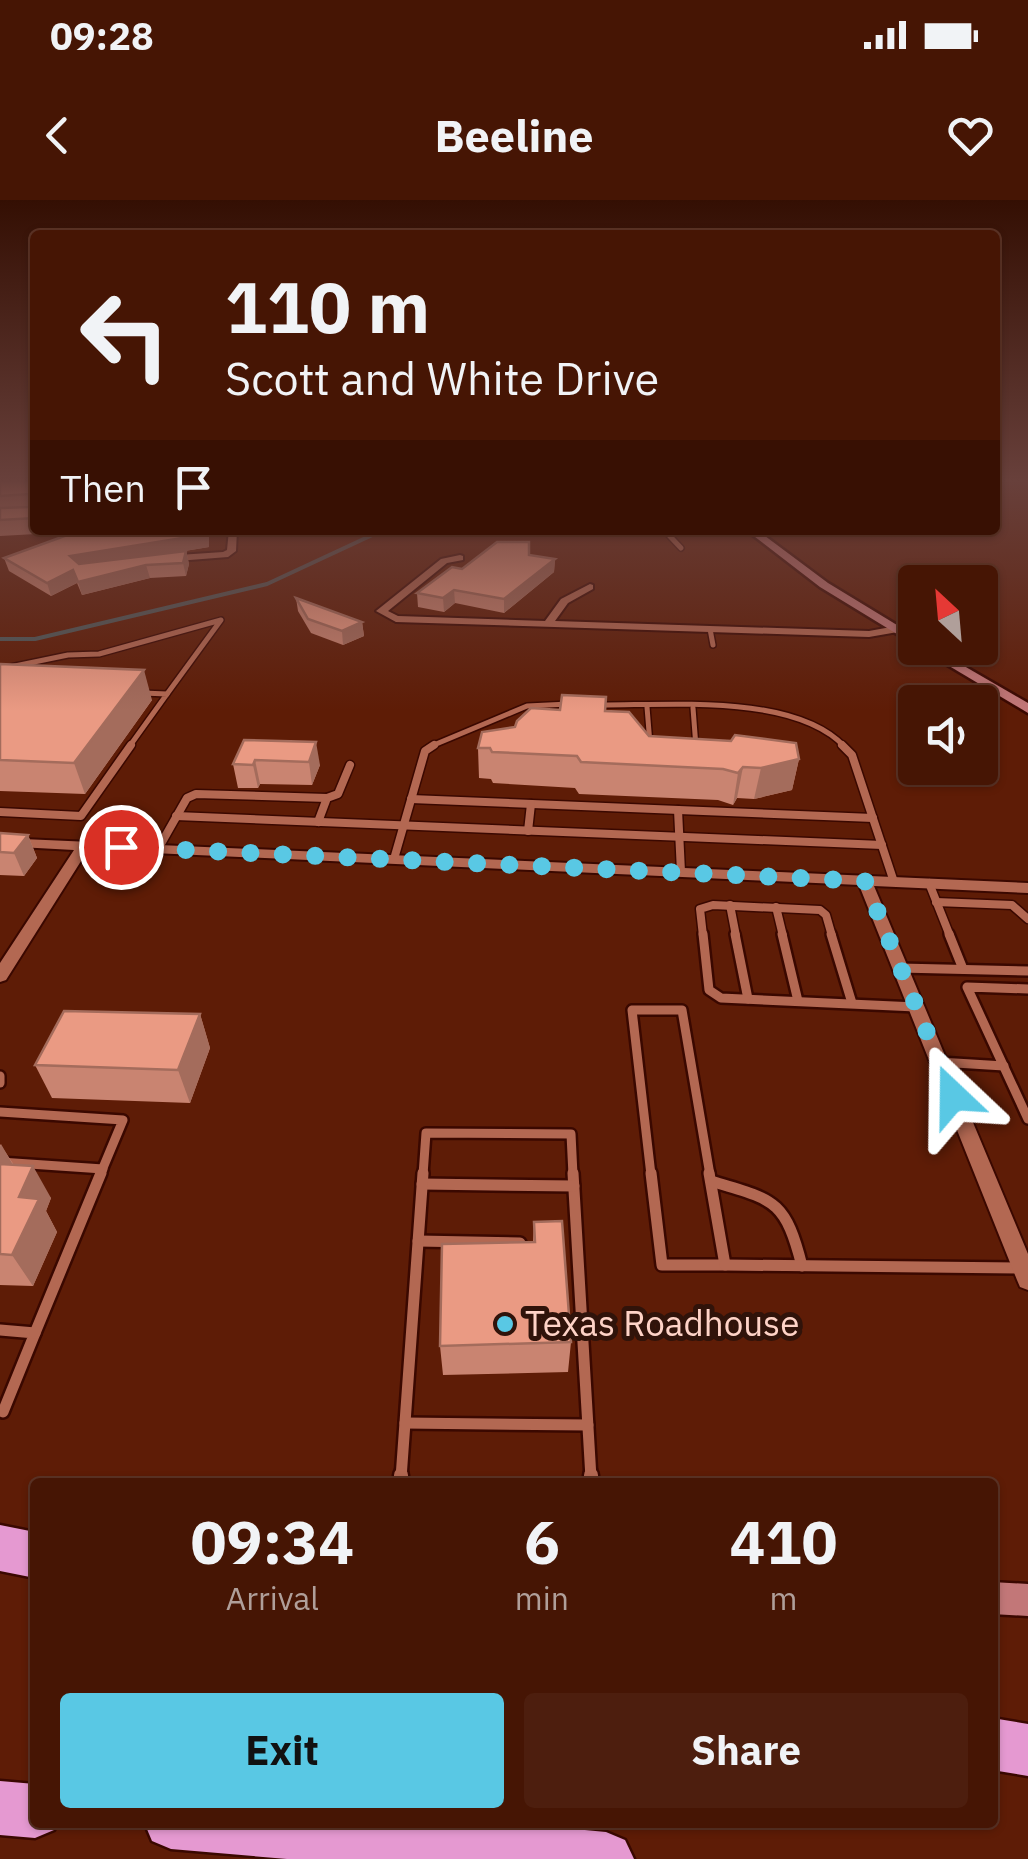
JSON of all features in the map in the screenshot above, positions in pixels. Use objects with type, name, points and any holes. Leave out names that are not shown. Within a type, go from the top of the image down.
[{"type":"highway","points":[[0,1547],[30,1555]]},
{"type":"highway","points":[[998,1745],[1028,1750]]},
{"type":"highway","points":[[0,1808],[30,1811]]},
{"type":"highway","points":[[241,1828],[606,1859]]},
{"type":"main road","points":[[786,556],[896,630]]},
{"type":"main road","points":[[806,556],[898,617]]},
{"type":"main road","points":[[954,665],[1028,709]]},
{"type":"main road","points":[[979,665],[1028,693]]},
{"type":"main road","points":[[0,1547],[30,1547]]},
{"type":"main road","points":[[998,1598],[1028,1600]]},
{"type":"street","points":[[145,561],[206,556]]},
{"type":"street","points":[[460,558],[444,562],[381,611],[396,619],[869,634],[896,630]]},
{"type":"street","points":[[549,624],[551,614],[574,593],[590,587]]},
{"type":"street","points":[[0,842],[1028,888]]},
{"type":"street","points":[[0,976],[84,846]]},
{"type":"street","points":[[865,881],[1026,1274]]},
{"type":"lane","points":[[0,668],[68,655],[99,654],[221,620],[81,816],[0,812]]},
{"type":"lane","points":[[710,628],[713,645]]},
{"type":"lane","points":[[130,693],[167,694]]},
{"type":"lane","points":[[394,860],[429,747],[526,706],[693,708],[777,712],[824,727],[842,740],[852,754],[894,882]]},
{"type":"lane","points":[[648,707],[650,752]]},
{"type":"lane","points":[[681,754],[696,754],[693,708]]},
{"type":"lane","points":[[158,849],[187,798],[208,792],[327,798],[338,794],[350,765]]},
{"type":"lane","points":[[318,822],[327,798]]},
{"type":"lane","points":[[411,799],[872,818]]},
{"type":"lane","points":[[528,831],[531,804]]},
{"type":"lane","points":[[678,810],[681,872]]},
{"type":"lane","points":[[176,816],[882,845]]},
{"type":"lane","points":[[928,884],[963,969]]},
{"type":"lane","points":[[964,885],[971,903]]},
{"type":"lane","points":[[1002,887],[1012,905],[1028,919]]},
{"type":"lane","points":[[936,902],[1012,905]]},
{"type":"lane","points":[[730,905],[748,999]]},
{"type":"lane","points":[[852,1004],[826,915],[814,908],[730,905],[700,909],[709,990],[721,998],[916,1007]]},
{"type":"lane","points":[[776,907],[798,1001]]},
{"type":"lane","points":[[900,968],[1028,971]]},
{"type":"lane","points":[[1028,989],[967,987],[1028,1119]]},
{"type":"lane","points":[[725,1264],[682,1010],[632,1010],[662,1265],[1026,1274]]},
{"type":"lane","points":[[939,1062],[1004,1066]]},
{"type":"lane","points":[[0,1112],[123,1120],[2,1412]]},
{"type":"lane","points":[[401,1478],[426,1133],[571,1134],[592,1478]]},
{"type":"lane","points":[[0,1162],[103,1169]]},
{"type":"lane","points":[[711,1181],[779,1206],[791,1220],[802,1266]]},
{"type":"lane","points":[[422,1184],[574,1186]]},
{"type":"lane","points":[[418,1241],[538,1243]]},
{"type":"lane","points":[[558,1243],[578,1243]]},
{"type":"lane","points":[[0,1330],[35,1332]]},
{"type":"lane","points":[[405,1423],[588,1425]]},
{"type":"building","points":[[70,556],[79,564],[141,556],[185,556],[183,563],[146,565],[78,582],[73,570],[47,583],[4,558]]},
{"type":"building","points":[[478,556],[555,559],[504,599],[454,590],[443,598],[417,593],[452,567],[462,569]]},
{"type":"building","points":[[296,598],[362,622],[342,631],[308,619]]},
{"type":"building","points":[[0,664],[144,670],[74,763],[0,760]]},
{"type":"building","points":[[562,695],[606,697],[605,711],[629,712],[649,736],[731,741],[735,735],[796,743],[799,759],[761,768],[743,767],[738,773],[581,762],[577,756],[478,748],[482,732],[515,727],[531,708],[560,710]]},
{"type":"building","points":[[244,740],[316,742],[309,762],[255,760],[253,765],[233,764]]},
{"type":"building","points":[[0,833],[28,835],[14,853],[0,852]]},
{"type":"building","points":[[64,1011],[200,1014],[178,1070],[35,1065]]},
{"type":"building","points":[[0,1164],[33,1166],[19,1197],[39,1199],[12,1255],[0,1254]]},
{"type":"building","name":"Texas Roadhouse","points":[[562,1221],[571,1342],[440,1346],[442,1244],[535,1242],[534,1222]]},
{"type":"waterway","points":[[0,639],[35,639],[267,584],[326,556]]},
{"type":"place","name":"Texas Roadhouse","points":[[505,1324]]},
{"type":"route","points":[[121,847],[865,881],[953,1096]]}]
